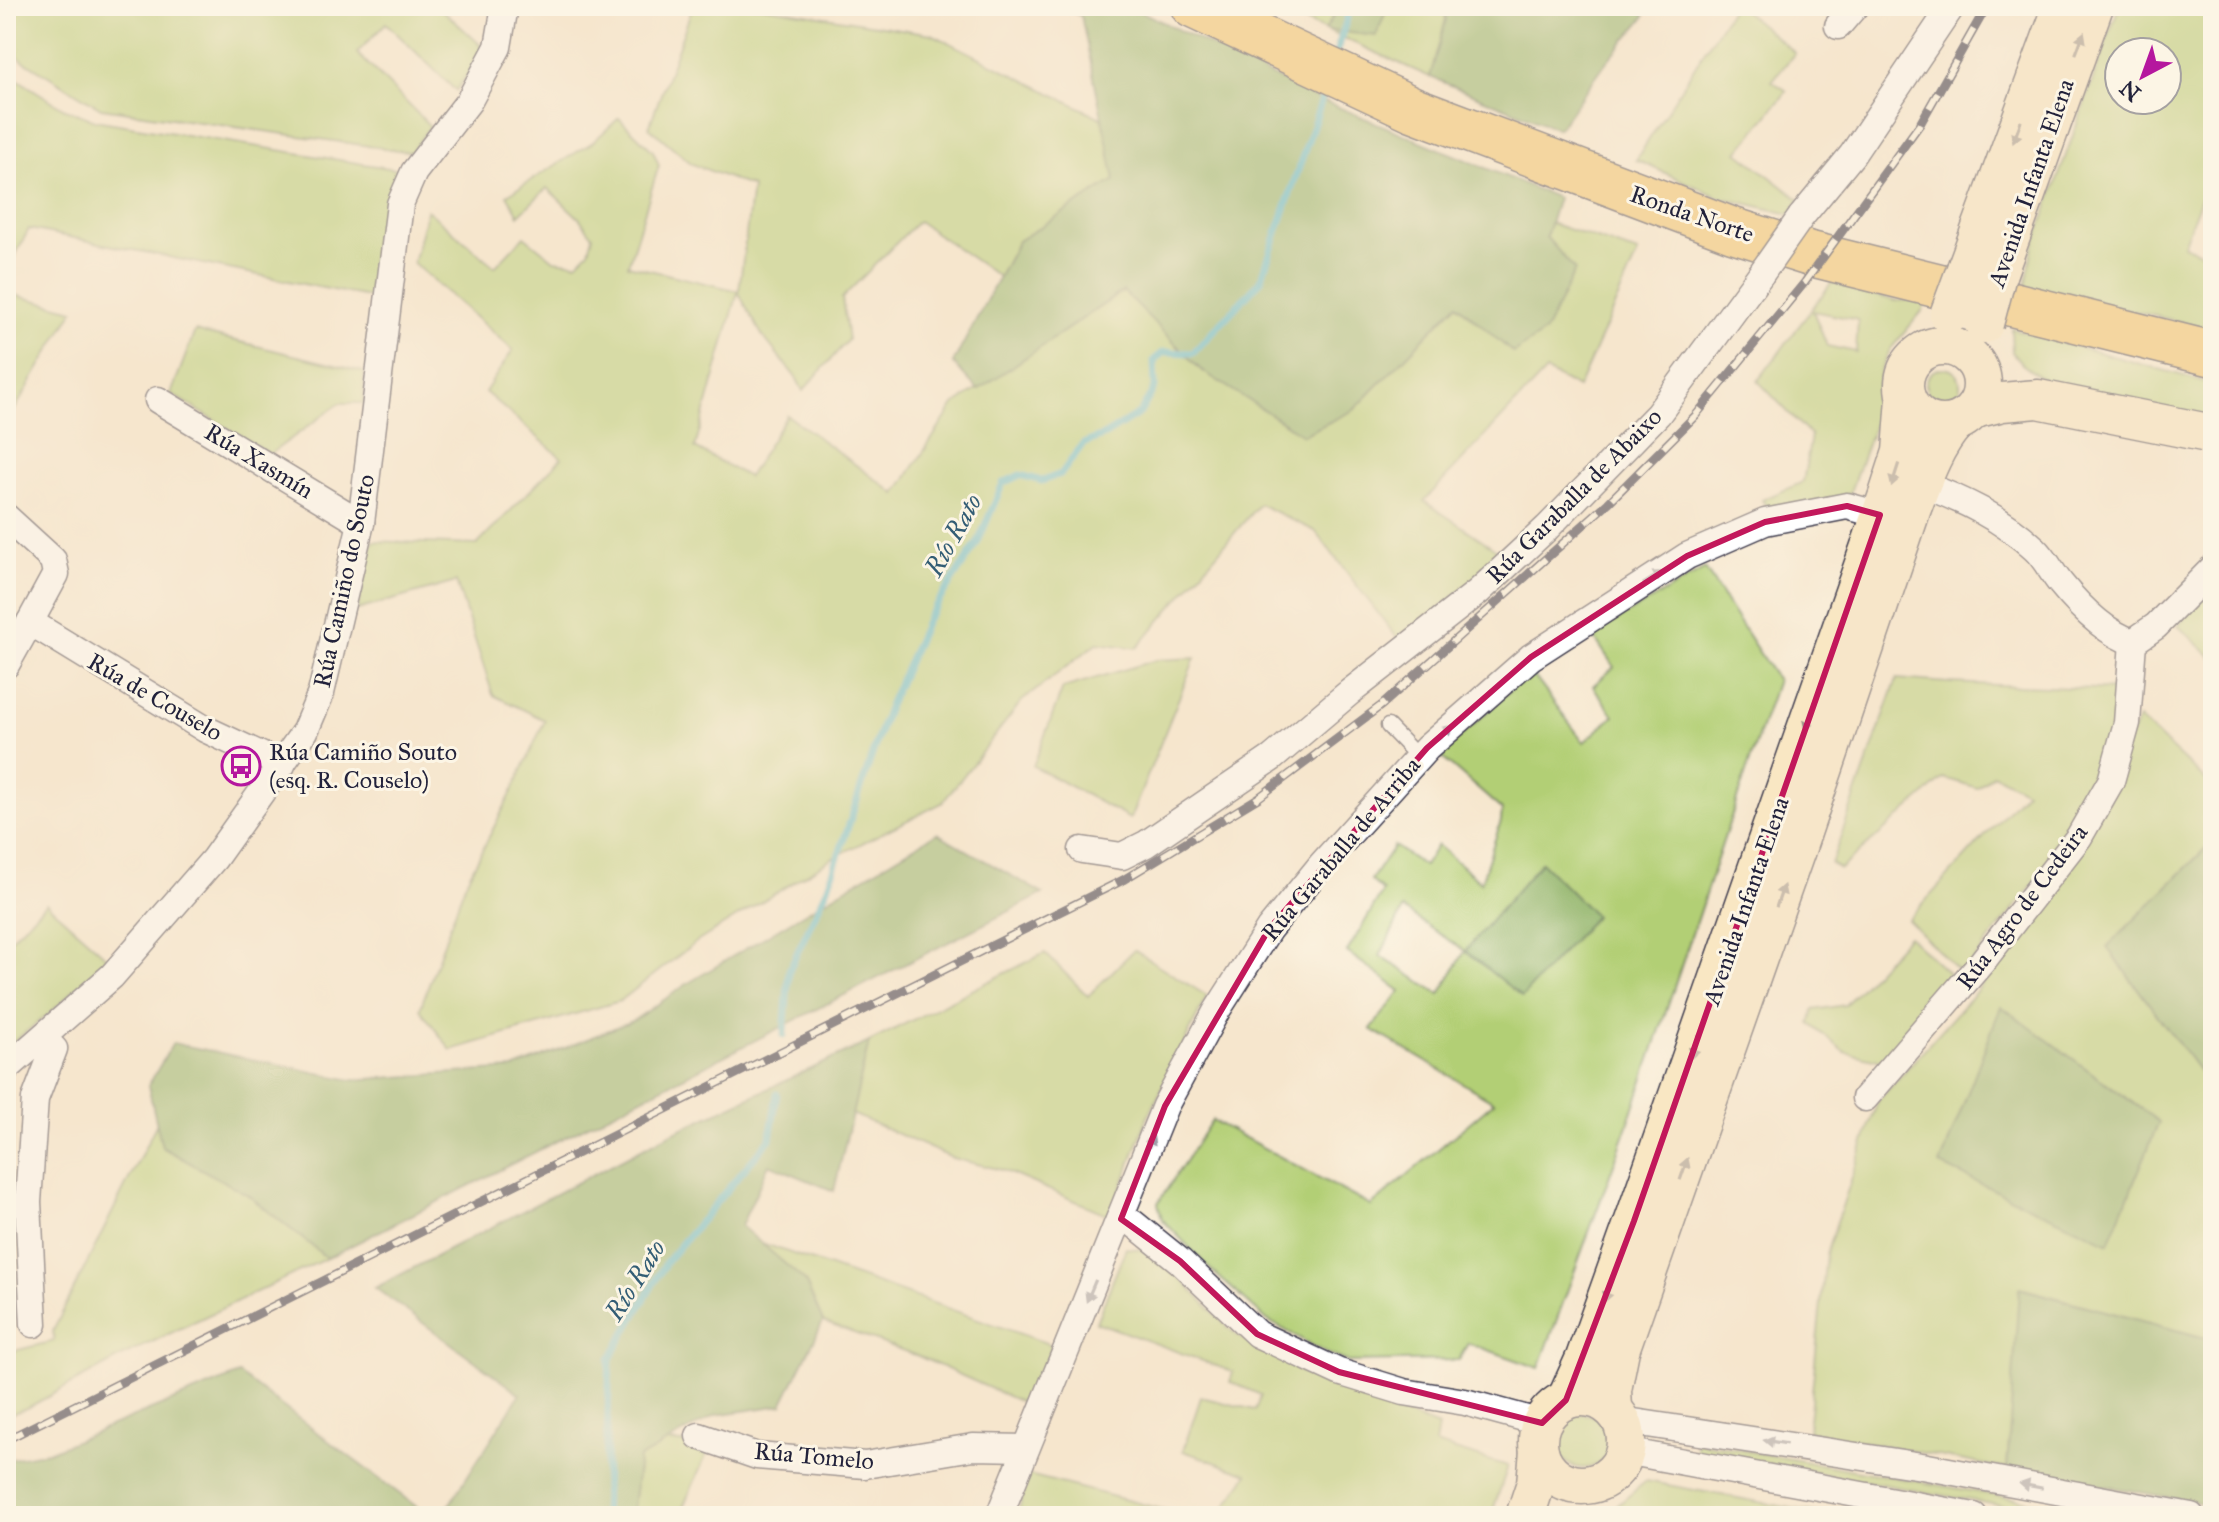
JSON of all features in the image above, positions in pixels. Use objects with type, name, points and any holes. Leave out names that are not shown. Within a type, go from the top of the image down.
[{"type":"highway","name":"Ronda Norte","points":[[1193,6],[1413,109],[1733,230],[1807,253],[2213,354]]},
{"type":"street","name":"Rúa Camiño do Souto","points":[[6,1069],[112,976],[214,859],[305,731],[321,693],[361,523],[400,204],[414,172],[469,101],[498,47],[505,6]]},
{"type":"street","name":"Rúa Garaballa de Abaixo","points":[[1082,850],[1122,856],[1146,844],[1272,758],[1350,692],[1478,592],[1547,528],[1658,414],[1801,217],[1852,155],[1952,6]]},
{"type":"street","name":"Avenida Infanta Elena","points":[[1620,1427],[1612,1390],[1620,1350],[1921,484],[1971,392],[1967,320],[2063,6]]},
{"type":"street","name":"Avenida Infanta Elena","points":[[1982,272],[2094,6]]},
{"type":"street","name":"Avenida Infanta Elena","points":[[1925,350],[1967,320]]},
{"type":"street","points":[[1971,392],[1959,351],[1948,347],[1925,350],[1906,372],[1906,398],[1914,411],[1935,423],[1971,392],[2038,399],[2213,434]]},
{"type":"street","name":"Avenida Infanta Elena","points":[[1525,1516],[1549,1425],[1585,1358],[1902,452],[1906,398]]},
{"type":"street","name":"Rúa Xasmín","points":[[158,400],[361,523]]},
{"type":"street","points":[[1921,484],[1953,496],[2015,533],[2035,549],[2059,582],[2097,620],[2119,637],[2133,642],[2156,626],[2213,568]]},
{"type":"street","name":"Rúa Garaballa de Arriba","points":[[999,1516],[1165,1106],[1223,1000],[1269,929],[1322,864],[1418,757],[1531,657],[1687,556],[1765,522],[1847,506],[1880,515]]},
{"type":"street","points":[[6,517],[53,560],[56,574],[6,665]]},
{"type":"street","name":"Rúa de Couselo","points":[[30,622],[205,729],[282,765]]},
{"type":"street","name":"Rúa Agro de Cedeira","points":[[1865,1098],[1982,962],[2079,837],[2111,781],[2127,723],[2133,642]]},
{"type":"street","points":[[34,1324],[28,1202],[35,1099],[54,1049],[43,1038]]},
{"type":"street","points":[[1121,1219],[1133,1223],[1180,1261],[1257,1334],[1352,1376],[1404,1392],[1465,1402],[1549,1425],[1591,1397],[1620,1427],[1974,1516]]},
{"type":"street","points":[[1549,1425],[1545,1464],[1584,1500],[1613,1473],[1620,1427]]},
{"type":"street","points":[[1620,1427],[1922,1466],[2191,1516]]},
{"type":"street","name":"Rúa Tomelo","points":[[699,1436],[757,1456],[865,1465],[973,1447],[1026,1448]]},
{"type":"lane","points":[[1388,726],[1418,757]]},
{"type":"highlighted area","points":[[1847,506],[1880,515],[1634,1221],[1566,1400],[1542,1423],[1339,1372],[1257,1334],[1180,1261],[1121,1219],[1165,1106],[1269,929],[1427,748],[1531,657],[1687,556],[1765,522]]},
{"type":"green space","points":[[6,6],[438,6],[482,46],[456,91],[386,23],[357,53],[430,126],[411,152],[101,108],[6,50]]},
{"type":"green space","points":[[703,6],[757,6],[932,34],[1103,119],[1116,180],[1018,241],[999,277],[918,221],[842,298],[848,340],[803,391],[762,335],[738,292],[695,448],[748,477],[787,415],[896,494],[954,405],[1124,291],[1201,370],[1354,410],[1457,304],[1513,352],[1550,223],[1638,253],[1578,388],[1546,371],[1424,501],[1503,554],[1401,643],[1315,531],[1259,504],[1137,648],[1097,643],[1022,701],[942,803],[832,858],[695,943],[620,1001],[451,1050],[420,1009],[465,884],[545,720],[493,695],[456,582],[357,610],[373,541],[477,545],[562,458],[485,392],[513,350],[413,263],[427,210],[495,267],[524,236],[554,260],[577,263],[589,251],[593,236],[579,218],[547,188],[519,215],[507,195],[593,142],[619,118],[653,151],[659,165],[628,265],[739,291],[752,187],[692,164],[649,127],[692,9]]},
{"type":"green space","points":[[1060,6],[1130,6],[1321,100],[1558,198],[1546,237],[1575,270],[1545,332],[1513,353],[1457,304],[1354,410],[1303,435],[1201,370],[1123,291],[978,390],[953,363],[1018,241],[1115,180],[1081,16]]},
{"type":"green space","points":[[1272,6],[1339,6],[1325,30]]},
{"type":"green space","points":[[1339,6],[1388,6],[1376,36],[1325,30]]},
{"type":"green space","points":[[1388,6],[1442,6],[1447,19],[1430,77],[1326,30],[1376,35]]},
{"type":"green space","points":[[1442,6],[1646,6],[1644,18],[1607,61],[1558,129],[1430,77],[1446,19]]},
{"type":"green space","points":[[1733,6],[1738,6],[1795,53],[1772,81],[1787,91],[1738,152],[1800,200],[1790,214],[1719,197],[1636,160]]},
{"type":"green space","points":[[2119,6],[2213,6],[2213,167],[2183,245],[2213,257],[2213,329],[2026,287],[2032,251],[2103,51],[2103,116],[2183,116],[2183,36],[2108,36]]},
{"type":"green space","points":[[6,72],[63,108],[94,120],[401,170],[378,299],[29,229],[6,273]]},
{"type":"green space","points":[[1832,282],[1895,301],[1925,299],[1923,310],[1890,350],[1881,371],[1878,387],[1881,405],[1849,495],[1771,514],[1762,500],[1803,482],[1811,436],[1758,381]],"holes":[[[1813,311],[1858,320],[1856,352],[1827,346]]]},
{"type":"green space","points":[[6,293],[74,310],[6,424]]},
{"type":"green space","points":[[2011,328],[2213,384],[2213,420],[2048,383],[2022,364],[2012,352]]},
{"type":"green space","points":[[195,331],[364,372],[364,403],[340,403],[270,454],[171,394]]},
{"type":"green space","points":[[1943,368],[1955,373],[1960,385],[1955,397],[1943,402],[1931,397],[1926,385],[1931,373]]},
{"type":"green space","points":[[1705,569],[1777,680],[1626,1131],[1539,1368],[1468,1343],[1459,1360],[1348,1362],[1267,1320],[1209,1268],[1162,1219],[1158,1203],[1212,1120],[1371,1206],[1494,1102],[1371,1029],[1401,991],[1347,952],[1383,891],[1371,880],[1394,846],[1424,866],[1437,845],[1481,882],[1502,810],[1440,756],[1530,671],[1584,742],[1614,716],[1593,686],[1614,667],[1592,634]],"holes":[[[1403,909],[1465,951],[1440,994],[1380,956]]]},
{"type":"green space","points":[[2213,580],[2213,658],[2178,626]]},
{"type":"green space","points":[[1195,658],[1130,819],[1033,766],[1063,688],[1156,660]]},
{"type":"green space","points":[[1897,679],[2119,690],[2110,743],[2094,789],[2049,864],[1962,975],[1908,920],[2026,791],[1993,774],[1977,788],[1944,778],[1840,869],[1831,864]]},
{"type":"green space","points":[[2139,719],[2213,787],[2213,841],[2107,947],[2213,1090],[2213,1340],[2020,1288],[2007,1469],[1808,1431],[1826,1254],[1878,1101],[1979,988],[2064,877]]},
{"type":"green space","points":[[937,833],[1043,894],[327,1258],[248,1195],[162,1147],[148,1086],[173,1043],[352,1080],[513,1069],[634,1020],[690,982]]},
{"type":"green space","points":[[2213,841],[2213,1090],[2107,947]]},
{"type":"green space","points":[[1541,862],[1595,916],[1522,997],[1465,951]]},
{"type":"green space","points":[[46,903],[108,958],[48,1015],[6,1047],[6,944]]},
{"type":"green space","points":[[1908,936],[1957,981],[1885,1062],[1845,1052],[1810,1024],[1814,1010],[1845,1005]]},
{"type":"green space","points":[[1134,950],[1207,996],[1147,1119],[1111,1216],[1002,1170],[952,1158],[852,1114],[869,1042],[1045,953],[1088,996]]},
{"type":"green space","points":[[2001,1006],[2159,1122],[2109,1243],[1940,1165]]},
{"type":"green space","points":[[869,1042],[834,1191],[769,1164],[741,1226],[805,1281],[823,1322],[782,1405],[716,1415],[639,1458],[632,1516],[442,1516],[520,1394],[375,1288],[672,1133]]},
{"type":"green space","points":[[157,1123],[162,1147],[248,1195],[327,1258],[6,1416],[6,1353],[54,1341],[53,1331]]},
{"type":"green space","points":[[759,1242],[1052,1345],[1027,1405],[918,1356],[823,1322],[805,1281]]},
{"type":"green space","points":[[1126,1248],[1144,1250],[1160,1258],[1235,1334],[1306,1375],[1438,1427],[1435,1444],[1508,1466],[1491,1516],[1219,1516],[1248,1474],[1183,1451],[1201,1397],[1255,1410],[1261,1395],[1230,1382],[1233,1372],[1096,1322]]},
{"type":"green space","points":[[2019,1288],[2213,1340],[2213,1505],[2007,1469]]},
{"type":"green space","points":[[239,1374],[429,1516],[6,1516],[6,1460],[48,1452]]},
{"type":"green space","points":[[1583,1414],[1602,1422],[1610,1441],[1602,1460],[1583,1468],[1564,1460],[1556,1441],[1564,1422]]},
{"type":"green space","points":[[668,1442],[711,1445],[679,1516],[632,1516],[639,1458]]},
{"type":"green space","points":[[1696,1442],[2113,1516],[2059,1516],[1696,1451]]},
{"type":"green space","points":[[1029,1475],[1189,1516],[1017,1516]]},
{"type":"green space","points":[[1646,1481],[1834,1516],[1605,1516]]},
{"type":"waterway","name":"Río Rato","points":[[1335,56],[1351,6]]},
{"type":"waterway","name":"Río Rato","points":[[784,1035],[789,970],[828,887],[887,710],[928,617],[978,542],[1003,483],[1020,475],[1042,481],[1061,474],[1083,444],[1105,435],[1140,413],[1155,387],[1154,360],[1164,352],[1193,353],[1261,280],[1327,84]]},
{"type":"waterway","name":"Río Rato","points":[[604,1516],[610,1359],[666,1262],[770,1139],[777,1094]]},
{"type":"railway","points":[[6,1440],[1123,880],[1258,798],[1382,705],[1608,503],[1696,415],[1805,282],[1920,124],[1987,6]]},
{"type":"place","name":"Rúa Camiño Souto (esq. R. Couselo)","points":[[241,766]]}]
